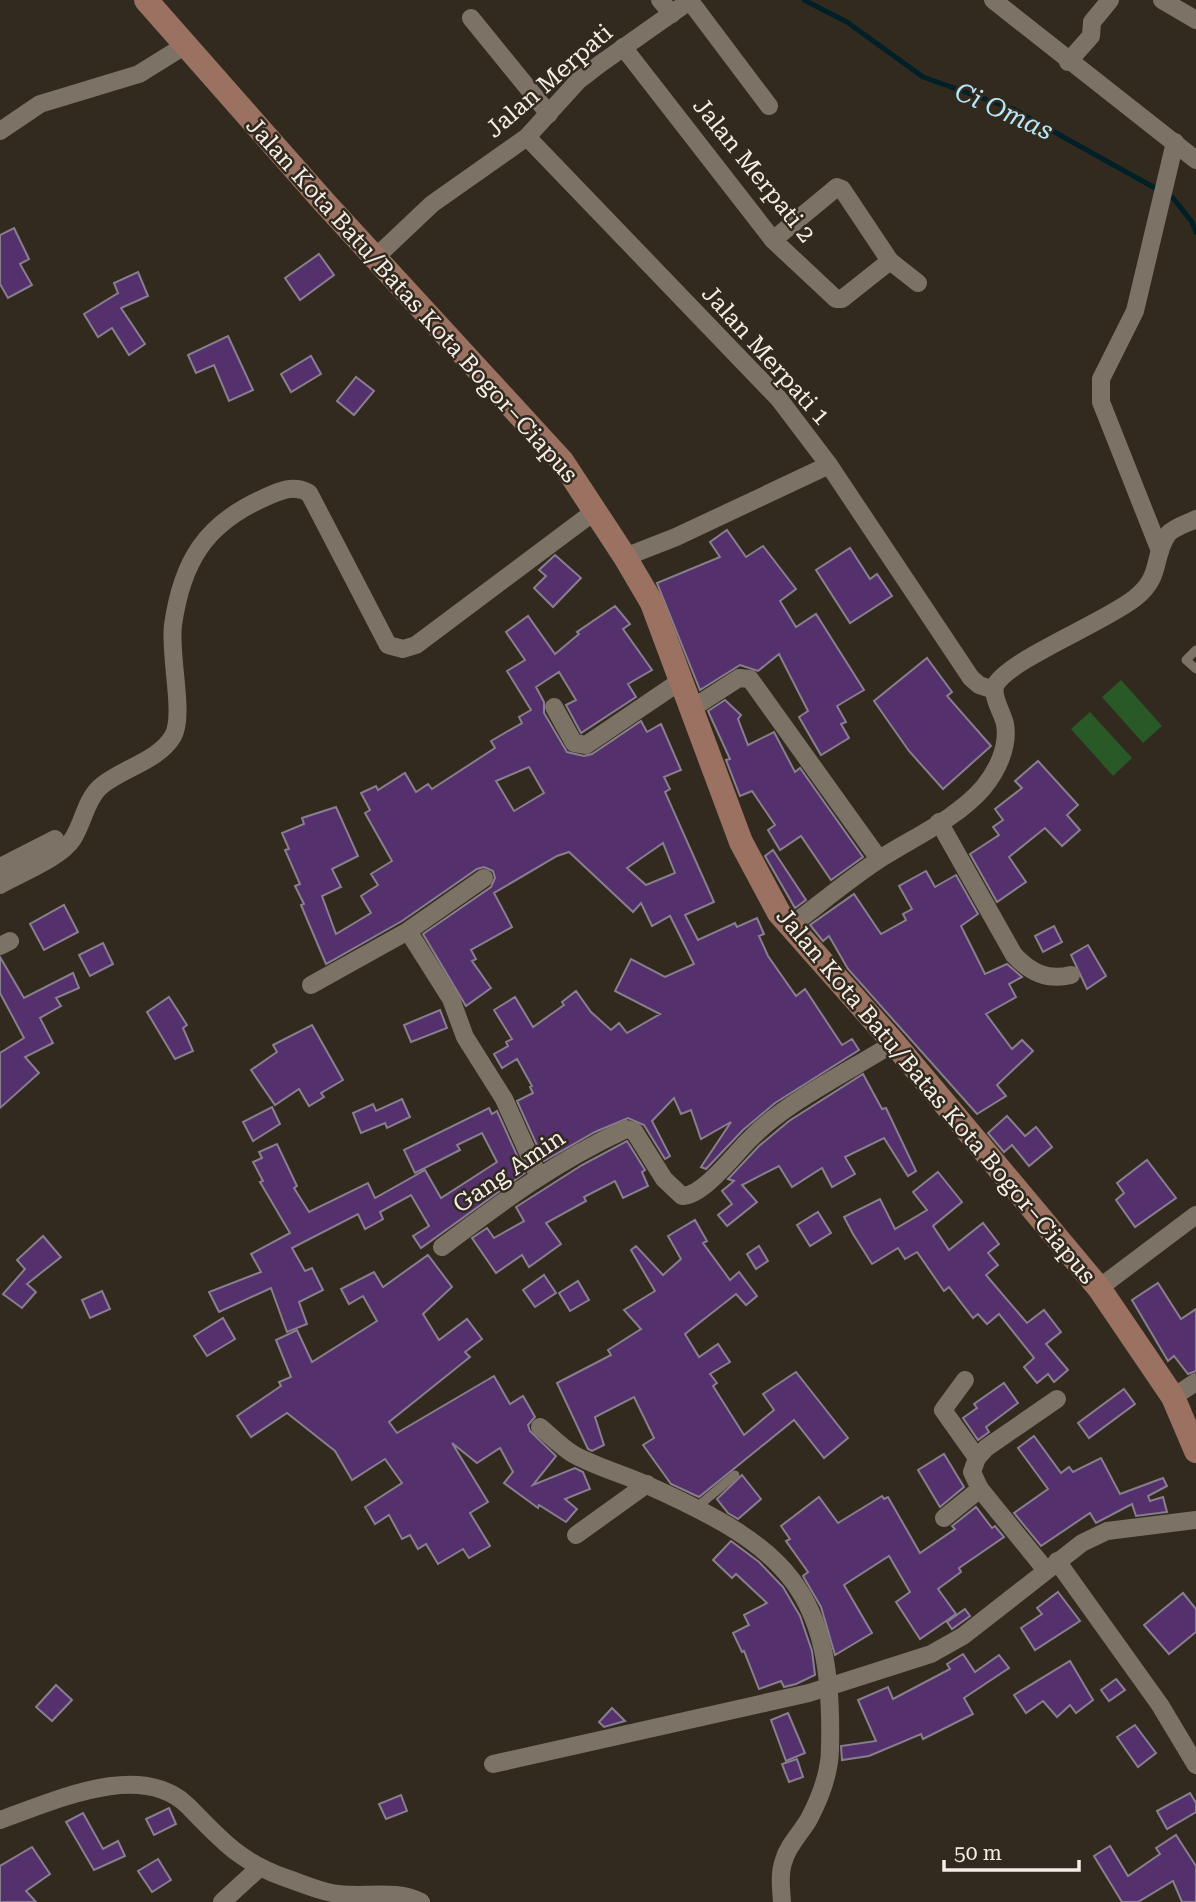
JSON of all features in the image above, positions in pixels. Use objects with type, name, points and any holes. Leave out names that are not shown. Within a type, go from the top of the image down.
[{"type":"main road","name":"Jalan Kota Batu/Batas Kota Bogor–Ciapus","points":[[146,0],[324,202],[377,256],[540,435],[595,511],[652,603],[741,842],[768,896],[789,928],[894,1042],[1099,1287],[1173,1397],[1196,1451]]},
{"type":"street","points":[[660,0],[673,14]]},
{"type":"street","points":[[993,0],[1068,62],[1196,160]]},
{"type":"street","points":[[1068,62],[1091,36],[1092,22],[1110,0]]},
{"type":"street","points":[[1162,0],[1196,20]]},
{"type":"street","points":[[691,1],[769,106]]},
{"type":"street","name":"Jalan Merpati","points":[[377,256],[432,204],[527,137],[578,81],[691,1]]},
{"type":"street","points":[[471,18],[549,114]]},
{"type":"street","points":[[3,129],[40,104],[139,74],[184,46]]},
{"type":"street","name":"Jalan Merpati 2","points":[[623,47],[773,240],[839,301],[890,261]]},
{"type":"street","name":"Jalan Merpati 1","points":[[527,137],[764,382],[829,465],[971,678],[979,685],[994,690]]},
{"type":"street","points":[[1160,551],[1101,402],[1099,387],[1135,311],[1157,208],[1175,142]]},
{"type":"street","points":[[773,240],[837,187],[842,189],[890,261],[918,283]]},
{"type":"street","points":[[625,556],[686,532],[829,465]]},
{"type":"street","points":[[0,885],[68,845],[100,787],[165,745],[174,735],[178,718],[172,654],[173,627],[179,596],[190,564],[211,532],[235,511],[286,489],[309,493],[388,645],[403,649],[416,645],[595,511]]},
{"type":"street","points":[[789,928],[879,859],[939,822],[982,788],[1000,760],[1005,724],[994,690],[1010,669],[1069,638],[1136,597],[1154,576],[1160,551],[1170,531],[1196,519]]},
{"type":"street","points":[[691,709],[739,678],[750,679],[879,859]]},
{"type":"street","points":[[554,707],[574,743],[586,745],[682,680]]},
{"type":"street","points":[[939,822],[1014,955],[1027,969],[1044,976],[1059,978],[1071,975]]},
{"type":"street","points":[[0,867],[55,839]]},
{"type":"street","points":[[311,985],[408,931],[484,878]]},
{"type":"street","points":[[408,931],[447,991],[465,1037],[504,1099],[538,1175]]},
{"type":"street","name":"Gang Amin","points":[[442,1247],[538,1175],[577,1152],[629,1128],[671,1187],[682,1196],[692,1195],[773,1119],[894,1042]]},
{"type":"street","points":[[1099,1287],[1196,1215]]},
{"type":"street","points":[[965,1380],[943,1410],[977,1458]]},
{"type":"street","points":[[1173,1397],[1196,1382]]},
{"type":"street","points":[[1057,1399],[986,1448],[977,1458],[972,1472],[980,1489],[1051,1565],[1160,1705],[1196,1765]]},
{"type":"street","points":[[540,1427],[571,1453],[647,1485],[755,1543],[798,1585],[815,1615],[823,1644],[828,1688],[829,1768],[809,1819],[784,1859],[780,1880],[782,1902]]},
{"type":"street","points":[[576,1535],[647,1485]]},
{"type":"street","points":[[944,1518],[980,1489]]},
{"type":"street","points":[[492,1764],[828,1688],[949,1646],[1051,1565],[1082,1543],[1107,1531],[1196,1520]]},
{"type":"street","points":[[0,1820],[85,1790],[132,1785],[157,1790],[186,1804],[227,1847],[258,1868],[331,1893],[404,1895],[417,1901]]},
{"type":"street","points":[[222,1902],[258,1868]]},
{"type":"lane","points":[[1196,650],[1186,660],[1196,669]]},
{"type":"lane","points":[[695,1509],[735,1475]]},
{"type":"green space","points":[[1121,680],[1162,726],[1143,743],[1102,697]]},
{"type":"green space","points":[[1090,712],[1132,758],[1113,776],[1071,729]]},
{"type":"building","points":[[14,228],[29,259],[20,264],[32,285],[8,298],[0,284],[0,235]]},
{"type":"building","points":[[319,254],[334,275],[300,300],[285,278]]},
{"type":"building","points":[[138,272],[148,296],[121,308],[145,344],[129,355],[112,328],[98,337],[84,314],[118,293],[114,283]]},
{"type":"building","points":[[228,336],[253,390],[229,401],[214,365],[196,373],[188,355]]},
{"type":"building","points":[[311,356],[321,374],[291,392],[281,374]]},
{"type":"building","points":[[356,377],[374,391],[354,415],[337,401]]},
{"type":"building","points":[[727,530],[746,557],[763,546],[796,589],[780,601],[796,627],[816,614],[864,690],[837,706],[846,722],[841,724],[849,738],[821,755],[799,717],[808,711],[779,654],[758,671],[740,665],[700,690],[657,583],[720,557],[710,542]]},
{"type":"building","points":[[850,548],[870,579],[877,574],[892,596],[850,623],[816,570]]},
{"type":"building","points":[[555,555],[581,578],[553,607],[534,588],[546,576],[539,570]]},
{"type":"building","points":[[615,606],[630,624],[623,629],[652,670],[628,684],[636,697],[581,733],[566,705],[576,700],[559,672],[536,687],[544,702],[544,713],[567,752],[584,756],[592,754],[641,721],[647,732],[661,724],[681,770],[664,777],[670,789],[665,792],[714,902],[685,915],[698,940],[735,923],[737,927],[757,918],[764,934],[759,936],[768,956],[796,996],[805,989],[842,1045],[852,1039],[859,1050],[775,1103],[743,1130],[706,1169],[701,1167],[731,1122],[701,1139],[691,1110],[681,1114],[674,1098],[652,1121],[670,1156],[665,1159],[644,1125],[628,1118],[595,1132],[544,1161],[517,1101],[533,1093],[530,1087],[532,1086],[517,1059],[502,1068],[494,1054],[508,1046],[506,1042],[512,1039],[494,1010],[515,997],[533,1027],[564,1005],[562,1002],[576,991],[591,1012],[611,1030],[619,1023],[627,1033],[660,1014],[615,991],[631,959],[665,977],[694,964],[670,916],[652,926],[641,903],[633,912],[569,852],[557,856],[494,893],[512,927],[471,950],[476,959],[472,961],[491,988],[466,1006],[423,934],[491,887],[495,878],[493,871],[484,867],[477,869],[402,921],[326,964],[301,905],[304,904],[295,886],[300,884],[285,850],[289,849],[282,833],[304,824],[302,818],[336,807],[358,856],[332,869],[341,887],[322,896],[336,934],[371,913],[361,896],[378,885],[371,874],[392,861],[365,813],[370,810],[361,793],[376,786],[378,790],[405,773],[416,792],[428,784],[432,789],[495,748],[491,741],[522,723],[519,717],[531,710],[507,671],[525,660],[506,632],[528,616],[555,654],[579,634],[577,632]],"holes":[[[529,767],[544,793],[514,811],[496,781]],[[663,843],[675,873],[646,885],[627,868]]]},
{"type":"building","points":[[927,658],[952,692],[947,696],[991,746],[943,789],[909,751],[874,701]]},
{"type":"building","points":[[725,700],[741,715],[738,719],[748,745],[774,732],[795,772],[800,768],[863,857],[831,880],[801,836],[780,850],[768,830],[775,825],[752,791],[740,796],[726,760],[730,759],[708,711]]},
{"type":"building","points":[[1038,761],[1078,805],[1067,815],[1080,830],[1062,846],[1045,828],[1009,857],[1026,882],[997,902],[970,854],[999,835],[993,827],[1003,820],[995,809],[1022,788],[1015,781]]},
{"type":"building","points":[[773,850],[806,900],[795,908],[765,856]]},
{"type":"building","points":[[926,871],[935,887],[956,875],[978,914],[961,926],[985,974],[1007,964],[1022,977],[1009,984],[1016,997],[986,1014],[1012,1049],[1022,1040],[1033,1051],[997,1085],[1006,1096],[977,1114],[848,969],[829,936],[823,941],[810,925],[854,894],[881,934],[906,920],[903,914],[912,909],[899,886]]},
{"type":"building","points":[[64,905],[78,932],[44,950],[30,924]]},
{"type":"building","points":[[1054,926],[1062,942],[1043,952],[1035,936]]},
{"type":"building","points":[[103,943],[113,964],[90,976],[79,955]]},
{"type":"building","points":[[1088,945],[1106,976],[1087,989],[1071,955]]},
{"type":"building","points":[[0,957],[24,998],[73,973],[79,988],[56,998],[61,1006],[40,1018],[53,1043],[25,1057],[39,1073],[0,1108],[0,1053],[24,1038],[0,993]]},
{"type":"building","points":[[169,997],[187,1025],[183,1028],[193,1051],[175,1059],[147,1012]]},
{"type":"building","points":[[440,1010],[447,1028],[411,1042],[404,1025]]},
{"type":"building","points":[[312,1025],[343,1080],[321,1093],[324,1097],[309,1106],[299,1089],[275,1105],[251,1070],[277,1052],[273,1045]]},
{"type":"building","points":[[863,1074],[882,1109],[886,1108],[916,1171],[908,1176],[884,1138],[845,1157],[855,1174],[832,1187],[822,1168],[792,1187],[779,1166],[742,1185],[757,1202],[727,1226],[718,1215],[732,1204],[722,1191],[734,1181],[728,1179],[759,1146],[789,1121]]},
{"type":"building","points":[[402,1099],[410,1117],[387,1128],[385,1123],[361,1133],[353,1113],[373,1104],[376,1111]]},
{"type":"building","points":[[272,1107],[280,1124],[253,1141],[243,1122]]},
{"type":"building","points":[[489,1108],[492,1114],[497,1111],[525,1173],[421,1248],[413,1236],[429,1226],[411,1195],[380,1212],[383,1219],[365,1229],[358,1214],[292,1248],[305,1271],[312,1268],[323,1290],[299,1302],[307,1324],[287,1332],[271,1288],[219,1312],[209,1292],[261,1272],[251,1254],[290,1233],[260,1182],[263,1181],[253,1162],[262,1158],[259,1152],[277,1144],[297,1186],[294,1188],[309,1212],[368,1183],[375,1198],[425,1170],[441,1198],[497,1162],[482,1133],[457,1145],[460,1150],[415,1173],[404,1150]]},
{"type":"building","points":[[1007,1116],[1025,1136],[1036,1127],[1052,1147],[1029,1166],[1012,1145],[1004,1152],[988,1133]]},
{"type":"building","points":[[627,1141],[645,1170],[642,1172],[648,1186],[623,1198],[615,1181],[584,1197],[586,1201],[546,1223],[561,1244],[529,1267],[522,1255],[496,1273],[472,1238],[487,1228],[494,1238],[524,1221],[516,1207],[582,1165]]},
{"type":"building","points":[[1147,1160],[1176,1198],[1135,1227],[1116,1200],[1124,1193],[1117,1183]]},
{"type":"building","points":[[938,1172],[962,1202],[933,1226],[949,1250],[983,1223],[999,1244],[988,1253],[998,1265],[986,1275],[1027,1323],[1044,1310],[1061,1332],[1046,1344],[1068,1370],[1054,1382],[1048,1374],[1037,1383],[1024,1367],[1034,1358],[999,1314],[987,1324],[978,1314],[973,1318],[949,1287],[944,1291],[917,1252],[905,1259],[898,1248],[872,1264],[853,1234],[844,1217],[880,1199],[895,1229],[927,1210],[913,1192]]},
{"type":"building","points":[[818,1212],[831,1233],[810,1246],[797,1225]]},
{"type":"building","points":[[695,1220],[707,1241],[703,1243],[730,1280],[739,1272],[757,1296],[746,1305],[736,1294],[685,1334],[699,1357],[718,1344],[730,1362],[710,1374],[717,1383],[713,1386],[744,1435],[774,1410],[763,1394],[796,1372],[848,1438],[824,1458],[794,1420],[699,1497],[671,1484],[643,1445],[654,1438],[634,1397],[595,1417],[604,1445],[592,1451],[588,1449],[557,1383],[611,1355],[608,1350],[641,1329],[624,1310],[655,1291],[631,1250],[636,1246],[663,1275],[681,1259],[668,1236]]},
{"type":"building","points":[[43,1236],[61,1257],[27,1284],[36,1292],[22,1308],[3,1294],[25,1269],[17,1260]]},
{"type":"building","points":[[759,1246],[768,1261],[756,1269],[747,1254]]},
{"type":"building","points":[[428,1255],[452,1287],[423,1314],[439,1340],[467,1319],[482,1339],[465,1352],[470,1357],[389,1422],[397,1433],[494,1376],[510,1404],[523,1396],[535,1417],[528,1425],[530,1431],[556,1456],[533,1485],[575,1468],[583,1472],[590,1489],[565,1499],[577,1509],[566,1522],[539,1505],[538,1508],[504,1483],[513,1472],[500,1448],[477,1463],[452,1443],[488,1502],[470,1513],[490,1546],[469,1558],[463,1549],[438,1564],[426,1544],[418,1549],[410,1535],[402,1539],[389,1515],[375,1524],[365,1507],[402,1483],[385,1459],[352,1480],[335,1451],[287,1413],[251,1437],[237,1416],[281,1386],[279,1382],[291,1377],[276,1340],[297,1330],[312,1362],[377,1321],[363,1296],[349,1304],[341,1289],[374,1272],[383,1287]]},
{"type":"building","points":[[544,1275],[556,1293],[535,1307],[523,1290]]},
{"type":"building","points":[[578,1281],[589,1300],[570,1311],[559,1293]]},
{"type":"building","points":[[1158,1283],[1181,1319],[1196,1309],[1196,1371],[1188,1374],[1174,1356],[1168,1361],[1132,1300]]},
{"type":"building","points":[[102,1291],[110,1309],[90,1318],[82,1300]]},
{"type":"building","points":[[223,1318],[235,1339],[207,1356],[194,1336]]},
{"type":"building","points":[[1004,1383],[1018,1403],[986,1427],[989,1432],[978,1440],[963,1418],[977,1408],[974,1404]]},
{"type":"building","points":[[1124,1389],[1135,1404],[1089,1438],[1078,1423]]},
{"type":"building","points":[[1034,1436],[1061,1473],[1069,1467],[1073,1472],[1101,1458],[1120,1494],[1163,1478],[1167,1486],[1148,1496],[1150,1501],[1163,1497],[1167,1512],[1136,1516],[1132,1504],[1096,1523],[1090,1513],[1041,1546],[1014,1513],[1048,1489],[1018,1448]]},
{"type":"building","points":[[944,1454],[964,1487],[940,1507],[918,1470]]},
{"type":"building","points":[[742,1475],[761,1499],[738,1519],[728,1513],[717,1499]]},
{"type":"building","points":[[882,1496],[884,1499],[888,1497],[920,1553],[955,1529],[952,1526],[976,1507],[992,1528],[995,1526],[1004,1537],[959,1568],[961,1572],[938,1589],[956,1614],[920,1639],[896,1602],[910,1592],[889,1556],[844,1585],[872,1633],[835,1655],[821,1607],[803,1576],[808,1572],[786,1541],[790,1539],[781,1526],[819,1497],[838,1523]]},
{"type":"building","points":[[731,1541],[759,1562],[783,1587],[800,1616],[812,1651],[815,1675],[784,1687],[781,1681],[759,1689],[744,1651],[742,1652],[733,1633],[749,1625],[744,1615],[767,1603],[736,1574],[732,1578],[713,1560]]},
{"type":"building","points":[[1058,1592],[1080,1621],[1035,1650],[1021,1628],[1042,1614],[1037,1608]]},
{"type":"building","points":[[1183,1593],[1196,1609],[1196,1632],[1169,1654],[1144,1625]]},
{"type":"building","points":[[965,1609],[970,1616],[952,1629],[947,1622]]},
{"type":"building","points":[[963,1654],[975,1672],[999,1655],[1009,1668],[964,1698],[973,1714],[923,1739],[921,1734],[869,1756],[842,1760],[841,1746],[876,1741],[858,1700],[888,1687],[893,1699],[950,1669],[947,1664]]},
{"type":"building","points":[[1070,1661],[1093,1700],[1076,1713],[1070,1705],[1057,1717],[1043,1701],[1026,1713],[1014,1695]]},
{"type":"building","points":[[1116,1679],[1125,1690],[1109,1701],[1101,1690]]},
{"type":"building","points":[[56,1685],[72,1700],[52,1721],[36,1707]]},
{"type":"building","points":[[612,1708],[625,1721],[604,1727],[599,1722]]},
{"type":"building","points":[[788,1713],[805,1753],[786,1761],[771,1720]]},
{"type":"building","points":[[1135,1725],[1156,1753],[1138,1767],[1117,1737]]},
{"type":"building","points":[[797,1759],[803,1777],[789,1782],[782,1764]]},
{"type":"building","points":[[1190,1793],[1196,1803],[1196,1812],[1167,1829],[1157,1811]]},
{"type":"building","points":[[401,1795],[407,1811],[386,1819],[379,1804]]},
{"type":"building","points":[[169,1808],[176,1824],[154,1835],[146,1819]]},
{"type":"building","points":[[83,1813],[103,1849],[118,1841],[125,1856],[94,1870],[66,1822]]},
{"type":"building","points":[[1176,1835],[1196,1866],[1196,1902],[1182,1902],[1173,1881],[1138,1902],[1122,1902],[1094,1856],[1110,1846],[1128,1876],[1160,1854],[1156,1848]]},
{"type":"building","points":[[32,1847],[50,1874],[26,1891],[36,1902],[0,1902],[0,1866]]},
{"type":"building","points":[[158,1859],[171,1880],[152,1892],[138,1871]]},
{"type":"waterway","name":"Ci Omas","points":[[804,0],[847,22],[923,77],[1013,109],[1173,198],[1192,222],[1196,232]]}]
